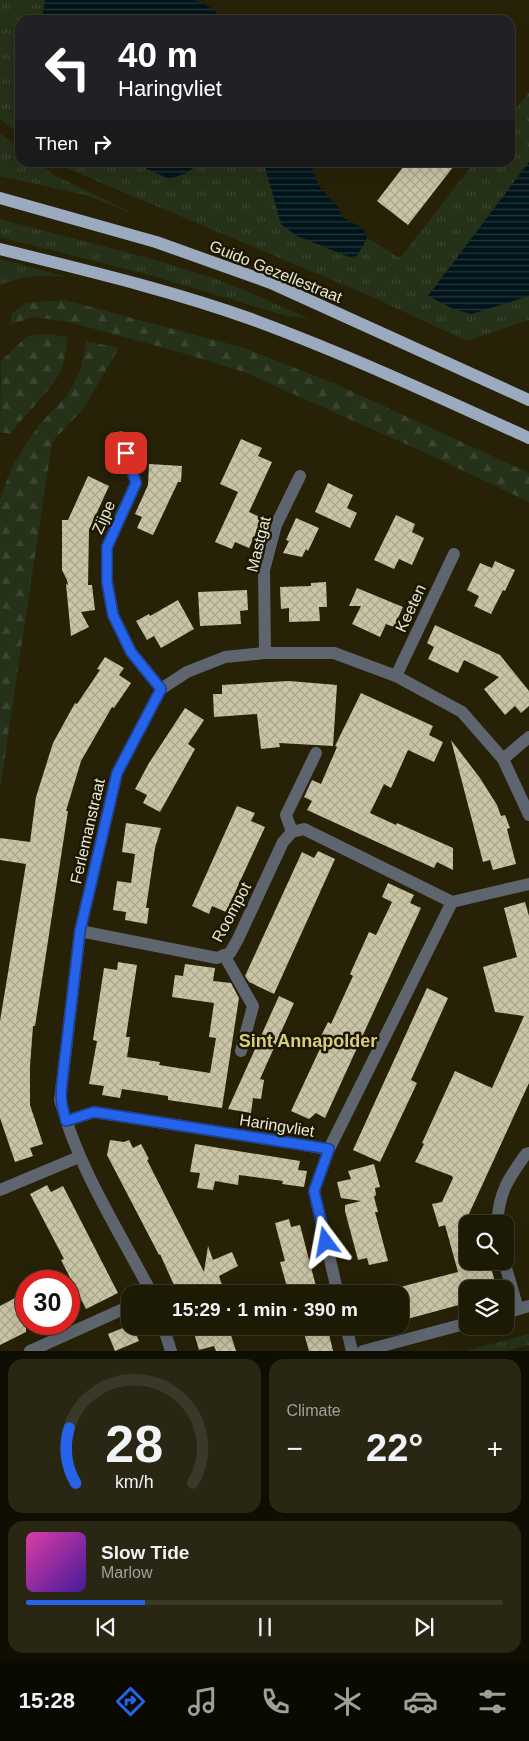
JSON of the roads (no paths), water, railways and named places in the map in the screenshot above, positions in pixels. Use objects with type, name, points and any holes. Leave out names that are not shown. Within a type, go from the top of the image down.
[{"type":"main road","name":"Guido Gezellestraat","points":[[0,198],[156,242],[271,283],[529,400]]},
{"type":"main road","points":[[0,249],[121,280],[250,319],[361,363],[529,438]]},
{"type":"street","name":"Zijpe","points":[[121,437],[136,483],[107,547],[107,582],[113,615],[131,652],[161,689]]},
{"type":"street","name":"Mastgat","points":[[265,653],[264,570],[276,525],[300,476]]},
{"type":"street","name":"Keeten","points":[[396,676],[454,554]]},
{"type":"street","name":"Ferlemanstraat","points":[[147,1285],[79,1157],[60,1100],[80,931],[117,773],[161,689],[187,672],[225,658],[265,653],[334,653],[396,676],[462,712],[503,759],[529,814]]},
{"type":"street","points":[[503,759],[529,737]]},
{"type":"street","points":[[316,753],[286,815],[292,832],[304,829],[452,902],[529,884]]},
{"type":"street","name":"Roompot","points":[[80,931],[217,958],[230,953],[238,940],[283,842],[292,832]]},
{"type":"street","name":"Haringvliet","points":[[66,1121],[94,1112],[329,1149],[452,902]]},
{"type":"street","points":[[224,955],[253,1006],[241,1051]]},
{"type":"street","points":[[329,1149],[314,1191],[336,1285]]},
{"type":"street","points":[[498,1215],[506,1182],[526,1154],[529,1153]]},
{"type":"street","points":[[0,1190],[79,1157]]},
{"type":"street","points":[[508,1270],[524,1308]]},
{"type":"street","points":[[30,1351],[121,1310]]},
{"type":"street","points":[[363,1351],[459,1325]]},
{"type":"street","points":[[166,1335],[171,1351]]},
{"type":"street","points":[[348,1335],[352,1351]]},
{"type":"water","points":[[45,0],[196,0],[213,9],[217,15],[43,15]]},
{"type":"water","points":[[529,162],[529,296],[471,314],[454,309],[428,296]]},
{"type":"water","points":[[144,167],[194,167],[186,173],[169,179]]},
{"type":"water","points":[[265,167],[312,167],[318,185],[338,207],[342,217],[364,229],[367,238],[357,256],[349,257],[297,236],[281,224]]},
{"type":"district","name":"Sint Annapolder","points":[[308,1041]]}]
